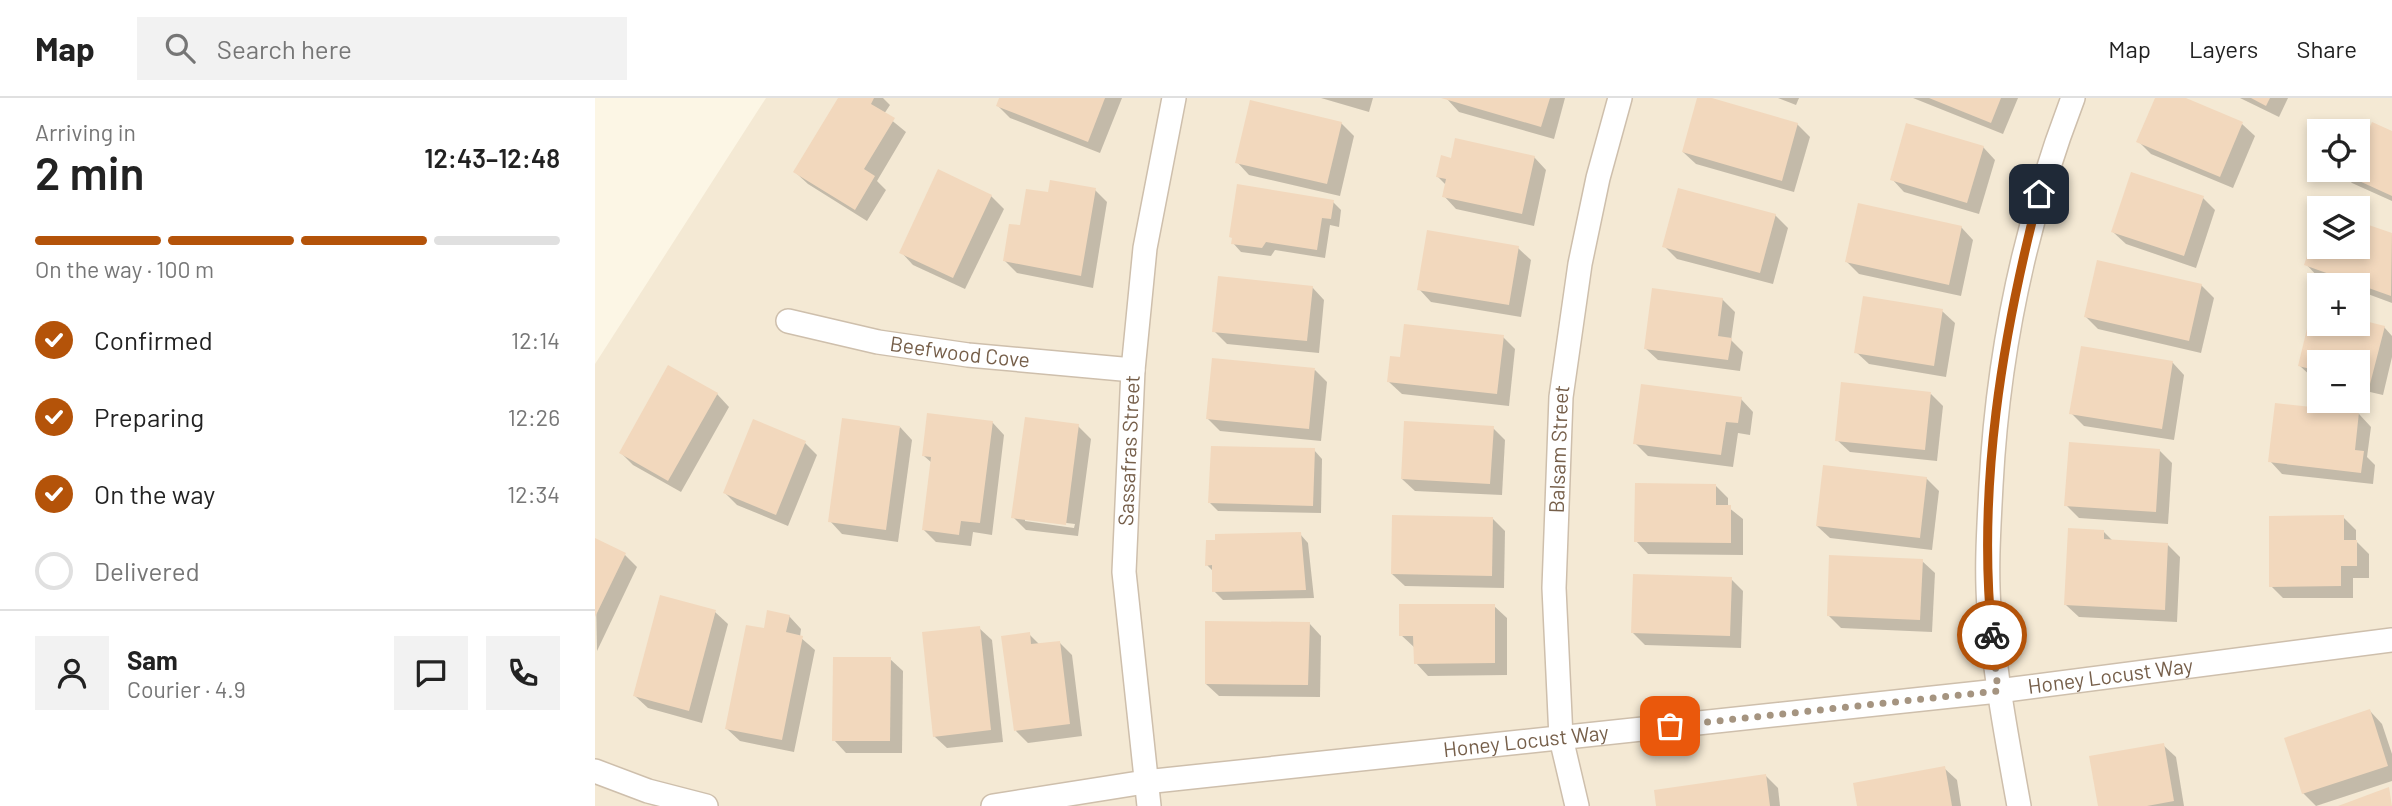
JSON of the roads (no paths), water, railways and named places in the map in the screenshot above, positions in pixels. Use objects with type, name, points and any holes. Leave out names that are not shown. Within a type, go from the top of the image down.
[{"type":"street","name":"Sassafras Street","points":[[1149,806],[1124,572],[1133,370],[1145,248],[1174,98]]},
{"type":"street","name":"Balsam Street","points":[[1577,806],[1561,738],[1554,588],[1561,397],[1580,264],[1598,178],[1620,98]]},
{"type":"street","points":[[2019,806],[1998,691],[1989,604],[1989,531],[2003,354],[2021,264],[2039,194],[2074,98]]},
{"type":"street","name":"Beefwood Cove","points":[[788,321],[917,348],[1133,370]]},
{"type":"street","name":"Honey Locust Way","points":[[993,806],[1145,782],[1998,691],[2392,640]]},
{"type":"street","points":[[595,771],[647,790],[705,806]]}]
